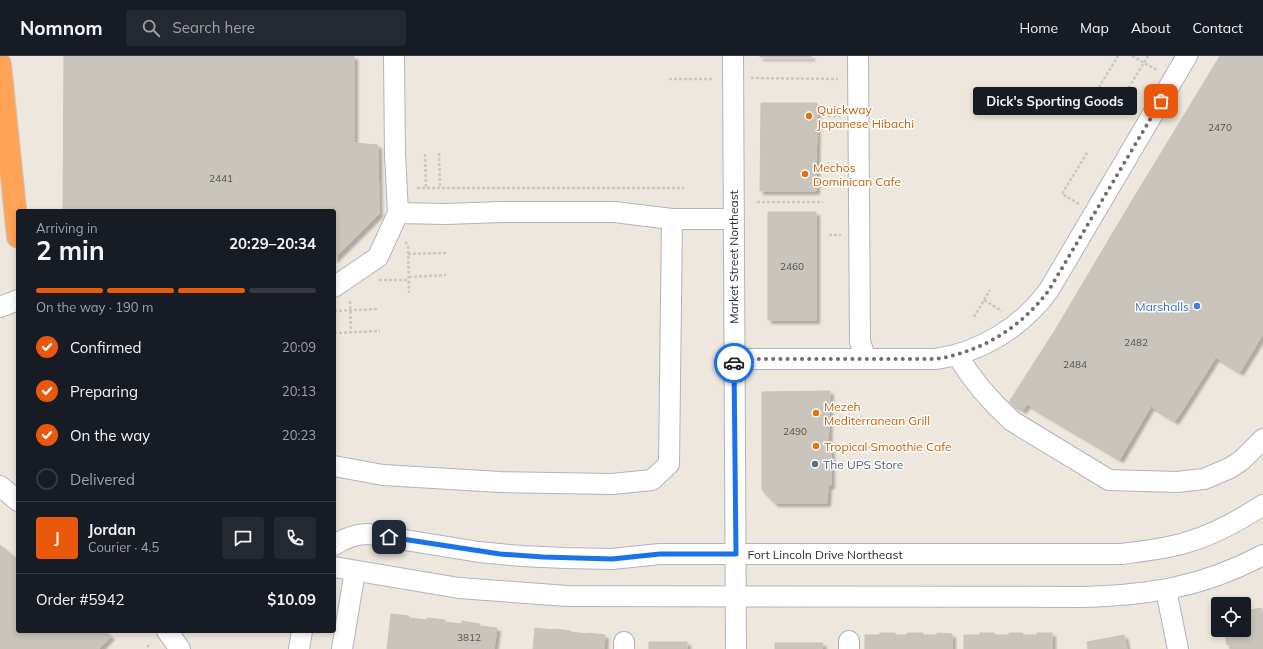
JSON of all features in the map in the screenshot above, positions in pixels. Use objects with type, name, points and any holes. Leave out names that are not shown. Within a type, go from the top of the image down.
[{"type":"highway","points":[[0,64],[16,219]]},
{"type":"street","points":[[336,286],[378,257],[398,213],[396,188],[394,56]]},
{"type":"street","name":"Market Street Northeast","points":[[733,56],[736,649]]},
{"type":"street","points":[[858,56],[860,342],[866,359]]},
{"type":"street","points":[[734,359],[935,359],[957,355],[976,348],[1008,330],[1031,312],[1049,290],[1187,56]]},
{"type":"street","points":[[398,213],[446,214],[614,212],[672,219],[733,219]]},
{"type":"street","points":[[336,466],[383,475],[500,482],[612,484],[652,480],[669,464],[672,219]]},
{"type":"street","points":[[0,307],[16,301]]},
{"type":"street","points":[[957,355],[975,383],[994,406],[1012,421],[1109,480],[1177,482],[1204,479],[1230,468],[1242,460],[1263,439]]},
{"type":"street","points":[[0,486],[16,498]]},
{"type":"street","name":"Fort Lincoln Drive Northeast","points":[[336,544],[351,536],[368,534],[500,554],[550,558],[612,559],[660,554],[1121,554],[1167,547],[1188,542],[1230,525],[1263,505]]},
{"type":"street","points":[[336,567],[459,588],[574,596],[1083,597],[1126,595],[1166,590],[1209,580],[1228,573],[1263,555]]},
{"type":"street","points":[[342,649],[355,571]]},
{"type":"street","points":[[1166,590],[1178,649]]},
{"type":"street","points":[[168,633],[180,649]]},
{"type":"street","points":[[299,649],[302,633]]},
{"type":"path","points":[[1096,92],[1118,56]]},
{"type":"path","points":[[1118,105],[1148,56]]},
{"type":"path","points":[[669,79],[719,78]]},
{"type":"path","points":[[747,78],[858,79]]},
{"type":"path","points":[[1088,151],[1062,194],[1081,206],[1092,217]]},
{"type":"path","points":[[439,153],[440,188]]},
{"type":"path","points":[[426,154],[426,188]]},
{"type":"path","points":[[396,188],[684,188]]},
{"type":"path","points":[[757,202],[823,202]]},
{"type":"path","points":[[408,254],[446,253]]},
{"type":"path","points":[[378,280],[446,275]]},
{"type":"path","points":[[984,300],[990,290]]},
{"type":"path","points":[[336,310],[379,309]]},
{"type":"path","points":[[336,333],[380,331]]},
{"type":"path","points":[[844,447],[876,447]]},
{"type":"building","points":[[64,56],[354,56],[354,143],[378,145],[379,214],[336,257],[336,209],[63,209]]},
{"type":"building","points":[[811,56],[811,57],[760,57]]},
{"type":"building","points":[[1220,56],[1263,56],[1263,277],[1133,199]]},
{"type":"building","points":[[761,103],[817,103],[816,191],[760,191]]},
{"type":"building","name":"Marshalls","points":[[1133,199],[1263,277],[1263,334],[1240,372],[1086,278]]},
{"type":"building","points":[[768,212],[816,212],[816,320],[768,320]]},
{"type":"building","points":[[1086,278],[1216,357],[1185,406],[1057,327]]},
{"type":"building","points":[[1057,327],[1185,406],[1175,421],[1151,406],[1120,459],[1027,404],[1023,410],[1009,402]]},
{"type":"building","points":[[830,391],[828,449],[831,449],[831,485],[828,486],[827,503],[775,503],[762,490],[762,392]]},
{"type":"building","points":[[0,545],[16,558],[16,633],[107,633],[111,636],[99,649],[0,649]]},
{"type":"building","points":[[1261,608],[1263,623],[1251,625],[1251,610]]},
{"type":"building","points":[[391,614],[409,616],[405,649],[387,649]]},
{"type":"building","points":[[409,618],[427,620],[424,649],[405,649]]},
{"type":"building","points":[[427,618],[445,620],[441,649],[424,649]]},
{"type":"building","points":[[462,621],[480,624],[477,649],[459,649]]},
{"type":"building","points":[[445,622],[462,624],[459,649],[441,649]]},
{"type":"building","points":[[1262,623],[1263,638],[1227,645],[1225,637],[1251,637],[1251,625]]},
{"type":"building","points":[[479,626],[497,628],[494,649],[477,649]]},
{"type":"building","points":[[535,628],[553,630],[551,649],[533,649]]},
{"type":"building","points":[[553,629],[571,631],[568,649],[551,649]]},
{"type":"building","points":[[570,632],[588,634],[586,649],[568,649]]},
{"type":"building","points":[[588,633],[605,635],[604,649],[586,649]]},
{"type":"building","points":[[880,633],[895,633],[895,649],[880,649]]},
{"type":"building","points":[[907,633],[923,633],[922,649],[907,649]]},
{"type":"building","points":[[937,633],[952,634],[952,649],[937,649]]},
{"type":"building","points":[[980,633],[994,633],[994,649],[980,649]]},
{"type":"building","points":[[1009,633],[1023,633],[1022,649],[1009,649]]},
{"type":"building","points":[[1037,633],[1052,633],[1052,649],[1037,649]]},
{"type":"building","points":[[865,635],[880,635],[880,649],[865,649]]},
{"type":"building","points":[[895,635],[907,635],[907,649],[895,649]]},
{"type":"building","points":[[922,635],[937,635],[937,649],[922,649]]},
{"type":"building","points":[[964,635],[980,635],[980,649],[964,649]]},
{"type":"building","points":[[994,635],[1009,635],[1009,649],[994,649]]},
{"type":"building","points":[[1022,635],[1037,635],[1037,649],[1022,649]]},
{"type":"building","points":[[1124,635],[1127,649],[1088,649],[1087,642]]},
{"type":"building","points":[[1263,638],[1263,649],[1230,649],[1229,644]]},
{"type":"building","points":[[649,642],[687,642],[687,649],[649,649]]},
{"type":"building","points":[[775,643],[823,643],[822,649],[775,649]]},
{"type":"way so far","points":[[734,363],[734,359],[935,359],[967,352],[1008,330],[1031,312],[1049,290],[1161,101]]},
{"type":"place","name":"Dick's Sporting Goods","points":[[1161,101]]},
{"type":"place","name":"Quickway Japanese Hibachi","points":[[809,116]]},
{"type":"place","name":"Mechos Dominican Cafe","points":[[805,174]]},
{"type":"place","name":"Marshalls","points":[[1197,306]]},
{"type":"place","name":"Mezeh Mediterranean Grill","points":[[816,413]]},
{"type":"place","name":"Tropical Smoothie Cafe","points":[[816,446]]},
{"type":"place","name":"The UPS Store","points":[[815,464]]},
{"type":"route","points":[[389,537],[399,540],[500,554],[543,557],[612,559],[660,554],[736,554],[734,363]]}]
